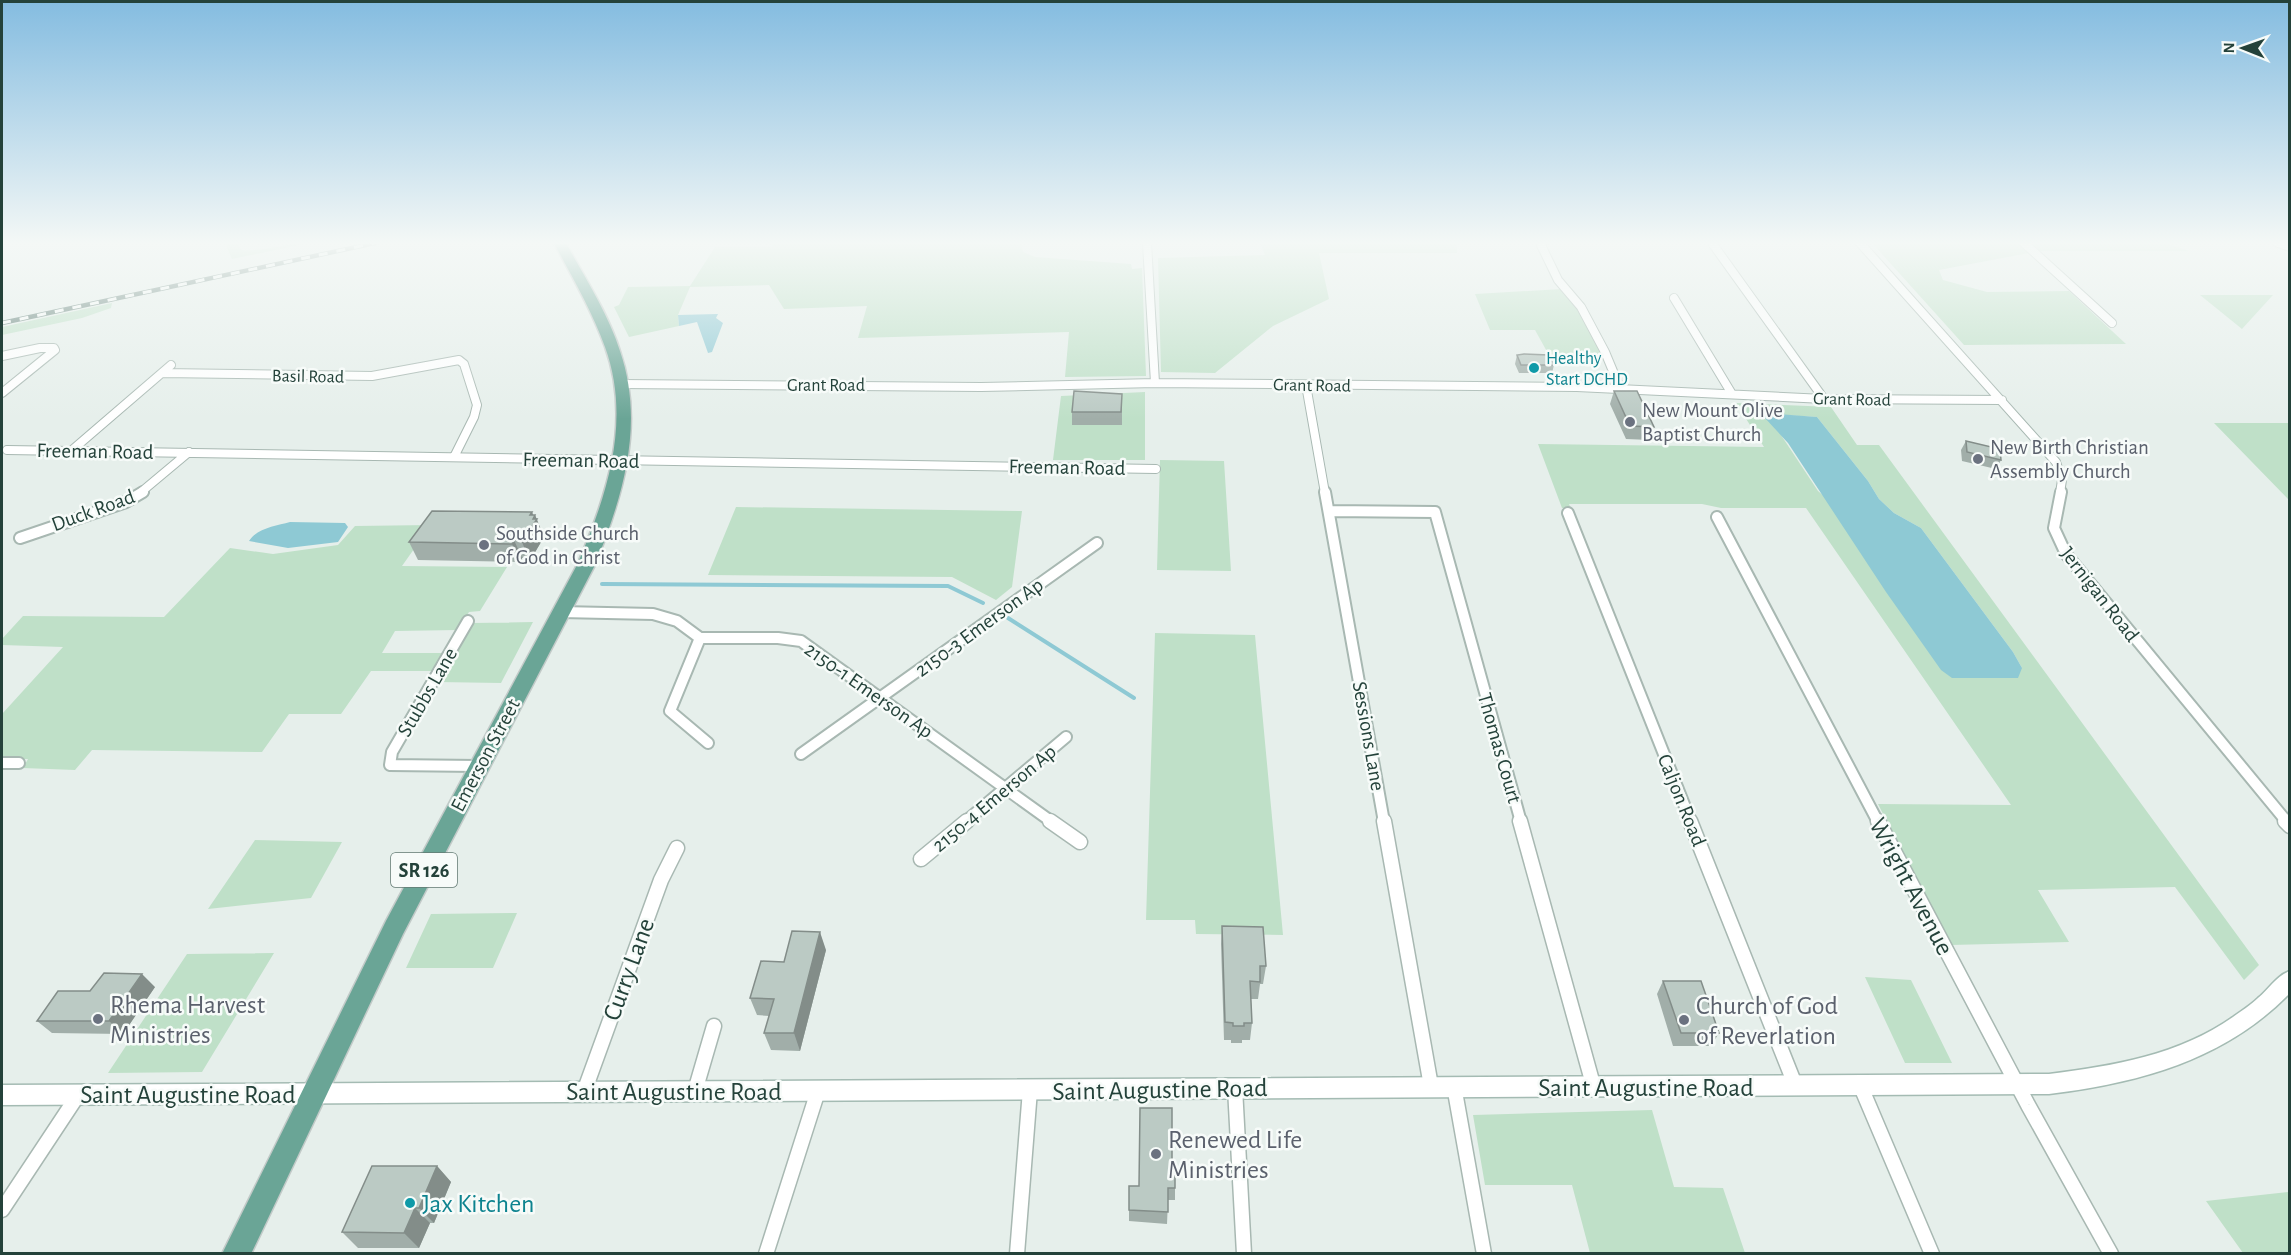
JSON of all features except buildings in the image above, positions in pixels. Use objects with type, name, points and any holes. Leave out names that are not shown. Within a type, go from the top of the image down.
[{"type":"main road","name":"Emerson Street","points":[[236,1254],[394,928],[599,536],[622,460],[625,433],[622,384],[614,351],[591,302]]},
{"type":"main road","name":"Saint Augustine Road","points":[[2,1095],[1431,1086],[1594,1088],[2018,1086],[2093,1080],[2130,1073],[2174,1059],[2219,1036],[2251,1016],[2289,979]]},
{"type":"street","points":[[1150,302],[1155,383]]},
{"type":"street","points":[[1577,302],[1605,352],[1620,388]]},
{"type":"street","points":[[1676,302],[1732,394]]},
{"type":"street","points":[[1754,302],[1824,399]]},
{"type":"street","name":"Jernigan Road","points":[[1913,302],[2048,451],[2061,471],[2063,482],[2054,527],[2066,554],[2289,826]]},
{"type":"street","points":[[2088,302],[2112,323]]},
{"type":"street","points":[[2,356],[40,348],[54,348],[53,353],[2,393]]},
{"type":"street","name":"Basil Road","points":[[162,373],[372,376],[452,360],[464,364],[477,405],[474,417],[454,457]]},
{"type":"street","points":[[71,451],[171,365]]},
{"type":"street","name":"Grant Road","points":[[622,384],[981,387],[1155,383],[1620,388],[1824,399],[2002,400]]},
{"type":"street","name":"Sessions Lane","points":[[1306,385],[1431,1086]]},
{"type":"street","name":"Freeman Road","points":[[7,450],[1156,469]]},
{"type":"street","name":"Duck Road","points":[[20,538],[126,502],[148,488],[189,452]]},
{"type":"street","name":"Thomas Court","points":[[1329,511],[1435,512],[1594,1088]]},
{"type":"street","name":"Caljon Road","points":[[1568,513],[1796,1087]]},
{"type":"street","name":"Wright Avenue","points":[[1717,517],[2018,1086],[2110,1254]]},
{"type":"street","name":"2150-3 Emerson Ap","points":[[801,754],[1097,543]]},
{"type":"street","points":[[561,612],[653,614],[669,617],[700,638],[670,711],[708,743]]},
{"type":"street","name":"Stubbs Lane","points":[[468,621],[392,752],[390,765],[478,765]]},
{"type":"street","name":"2150-1 Emerson Ap","points":[[700,638],[795,639],[1080,842]]},
{"type":"street","name":"2150-4 Emerson Ap","points":[[921,859],[1066,737]]},
{"type":"street","points":[[2,763],[19,763]]},
{"type":"street","name":"Curry Lane","points":[[584,1092],[662,880],[677,848]]},
{"type":"street","points":[[695,1091],[714,1026]]},
{"type":"street","points":[[1454,1086],[1484,1254]]},
{"type":"street","points":[[1861,1087],[1932,1254]]},
{"type":"street","points":[[1235,1088],[1244,1254]]},
{"type":"street","points":[[1017,1254],[1030,1090]]},
{"type":"street","points":[[766,1254],[818,1091]]},
{"type":"street","points":[[2,1210],[78,1095]]},
{"type":"green space","points":[[621,302],[684,302],[678,315],[679,326],[629,337],[614,307]]},
{"type":"green space","points":[[779,302],[1143,302],[1146,376],[1065,377],[1069,332],[858,338],[867,306],[784,309]]},
{"type":"green space","points":[[1159,302],[1324,302],[1273,326],[1215,373],[1161,372]]},
{"type":"green space","points":[[1478,302],[1573,302],[1603,357],[1550,357],[1535,330],[1490,330]]},
{"type":"green space","points":[[1925,302],[2080,302],[2126,344],[1964,345]]},
{"type":"green space","points":[[2208,302],[2267,302],[2242,329]]},
{"type":"green space","points":[[112,303],[111,308],[82,318],[2,335],[2,327]]},
{"type":"green space","points":[[1145,392],[1145,460],[1053,460],[1061,396]]},
{"type":"green space","points":[[1736,403],[1831,407],[1857,445],[1879,445],[2259,965],[2244,980],[2175,887],[2038,890],[2069,942],[1950,945],[1878,804],[2011,805],[1806,508],[1721,508],[1702,504],[1569,504],[1571,509],[1562,508],[1538,444],[1764,447]],"holes":[[[1767,414],[1817,417],[1868,481],[1879,499],[1894,513],[1921,528],[2013,652],[2022,668],[1818,491]]]},
{"type":"green space","points":[[2214,423],[2289,423],[2289,500]]},
{"type":"green space","points":[[1160,460],[1224,461],[1231,571],[1157,570]]},
{"type":"green space","points":[[736,507],[1022,511],[1012,587],[996,600],[952,577],[708,575]]},
{"type":"green space","points":[[431,525],[402,566],[507,567],[480,611],[469,612],[458,630],[395,631],[382,653],[445,653],[434,671],[371,671],[341,714],[289,714],[262,752],[92,750],[75,770],[23,768],[28,759],[2,759],[2,714],[63,647],[2,645],[2,639],[23,616],[164,617],[230,548],[273,554],[338,545],[355,526]]},
{"type":"green space","points":[[533,622],[501,683],[437,682],[472,623]]},
{"type":"green space","points":[[1155,633],[1255,635],[1283,935],[1196,934],[1195,920],[1146,920]]},
{"type":"green space","points":[[255,840],[342,842],[311,898],[208,909]]},
{"type":"green space","points":[[517,913],[493,968],[406,968],[431,914]]},
{"type":"green space","points":[[274,953],[202,1072],[108,1073],[187,954]]},
{"type":"green space","points":[[1865,977],[1911,980],[1952,1063],[1905,1063]]},
{"type":"green space","points":[[1652,1110],[1674,1187],[1723,1188],[1745,1253],[1590,1253],[1572,1185],[1485,1185],[1473,1115]]},
{"type":"green space","points":[[2289,1192],[2289,1253],[2243,1253],[2206,1201]]},
{"type":"water","points":[[718,314],[716,318],[723,323],[712,352],[708,353],[697,322],[679,326],[678,315]]},
{"type":"water","points":[[1767,413],[1817,417],[1868,481],[1879,499],[1894,513],[1921,528],[2013,652],[2022,668],[2018,678],[1952,678],[1941,670],[1886,592],[1788,443],[1764,417]]},
{"type":"water","points":[[290,522],[345,523],[348,527],[338,542],[288,548],[249,541],[262,530]]},
{"type":"waterway","points":[[602,584],[948,586],[983,603]]},
{"type":"waterway","points":[[1008,618],[1134,698]]},
{"type":"railway","points":[[2,323],[102,302]]},
{"type":"place","name":"Healthy Start DCHD","points":[[1534,368]]},
{"type":"place","name":"New Mount Olive Baptist Church","points":[[1630,422]]},
{"type":"place","name":"New Birth Christian Assembly Church","points":[[1978,459]]},
{"type":"place","name":"Southside Church of God in Christ","points":[[484,545]]},
{"type":"place","name":"Rhema Harvest Ministries","points":[[98,1019]]},
{"type":"place","name":"Church of God of Reverlation","points":[[1684,1020]]},
{"type":"place","name":"Renewed Life Ministries","points":[[1156,1154]]},
{"type":"place","name":"Jax Kitchen","points":[[410,1203]]}]
